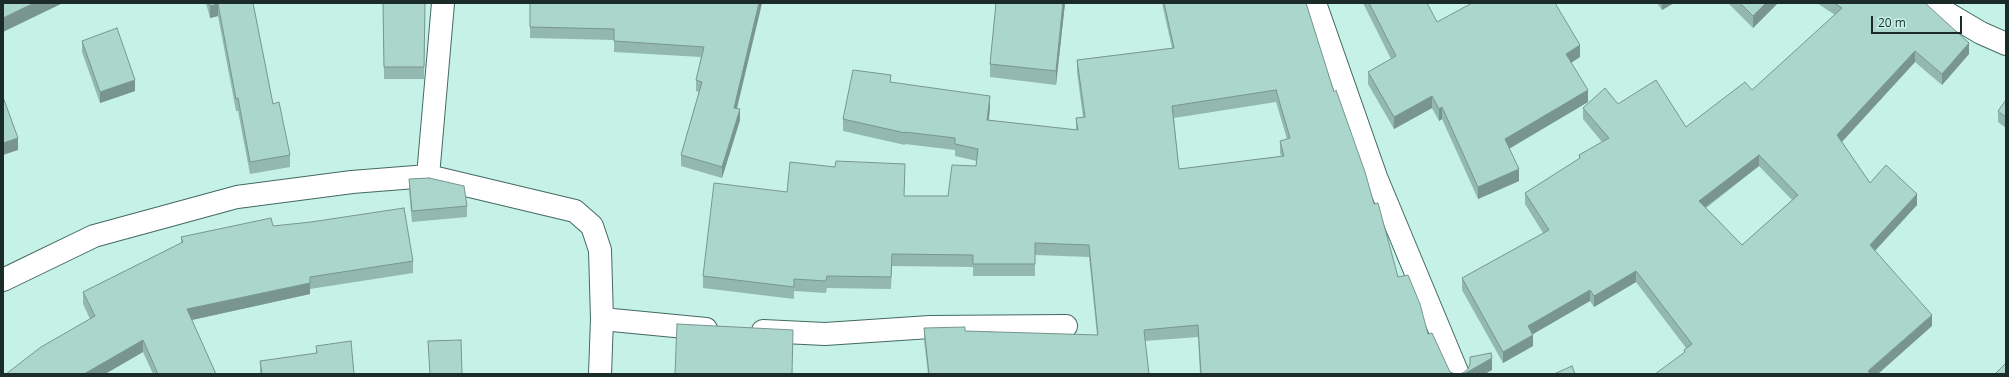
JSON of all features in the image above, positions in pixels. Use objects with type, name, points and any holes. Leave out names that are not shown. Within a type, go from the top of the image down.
[{"type":"street","points":[[428,176],[443,3]]},
{"type":"street","points":[[1315,3],[1376,177],[1458,374]]},
{"type":"street","points":[[1930,3],[1981,33],[2006,44]]},
{"type":"street","points":[[3,280],[94,236],[237,197],[352,182],[428,176],[575,211],[592,226],[600,250],[602,319],[600,374]]},
{"type":"street","points":[[602,319],[732,330],[825,334],[930,327],[1066,326]]},
{"type":"building","points":[[3,3],[34,3],[3,18]]},
{"type":"building","points":[[209,3],[253,3],[273,104],[279,102],[290,155],[250,162],[238,98],[236,99],[218,4],[210,6]]},
{"type":"building","points":[[383,3],[425,3],[424,67],[384,67]]},
{"type":"building","points":[[530,3],[759,3],[734,108],[740,109],[722,167],[681,155],[702,82],[696,80],[704,47],[614,41],[614,29],[530,27]]},
{"type":"building","points":[[996,3],[1063,3],[1056,71],[990,64]]},
{"type":"building","points":[[1164,3],[1306,3],[1334,92],[1336,90],[1365,172],[1374,204],[1378,203],[1398,277],[1408,275],[1420,304],[1428,334],[1432,333],[1450,372],[1455,374],[1201,374],[1198,325],[1144,330],[1149,374],[929,374],[924,328],[965,327],[965,331],[1098,335],[1089,245],[1035,243],[1035,264],[973,264],[973,255],[892,254],[891,277],[827,276],[826,281],[794,279],[794,287],[703,276],[714,183],[787,192],[790,162],[835,167],[836,161],[905,164],[904,196],[948,196],[952,165],[976,166],[978,149],[955,144],[955,138],[905,133],[843,119],[853,70],[891,75],[890,82],[990,96],[987,120],[1078,130],[1076,118],[1085,117],[1077,60],[1174,48]],"holes":[[[1276,90],[1290,138],[1280,141],[1284,156],[1179,169],[1172,106]]]},
{"type":"building","points":[[1369,3],[1427,3],[1437,22],[1472,3],[1555,3],[1580,45],[1566,54],[1588,90],[1505,139],[1519,169],[1478,187],[1442,107],[1439,109],[1432,96],[1394,117],[1368,72],[1396,56]]},
{"type":"building","points":[[1740,3],[1766,3],[1753,16]]},
{"type":"building","points":[[1834,3],[1925,3],[1969,43],[1942,74],[1915,51],[1837,135],[1870,183],[1886,165],[1917,194],[1870,245],[1932,315],[1868,371],[1871,374],[1655,374],[1685,352],[1684,350],[1692,344],[1636,271],[1594,296],[1590,290],[1528,326],[1533,335],[1503,352],[1462,278],[1549,230],[1525,193],[1580,158],[1579,155],[1609,138],[1583,108],[1605,88],[1618,104],[1656,80],[1686,127],[1745,82],[1752,90],[1842,8]],"holes":[[[1759,155],[1798,195],[1742,245],[1699,201]]]},
{"type":"building","points":[[117,28],[135,80],[100,92],[82,41]]},
{"type":"building","points":[[3,97],[18,138],[3,143]]},
{"type":"building","points":[[2006,100],[2006,117],[1998,111]]},
{"type":"building","points":[[429,178],[464,186],[467,206],[412,211],[409,179]]},
{"type":"building","points":[[404,208],[413,261],[310,277],[310,283],[187,309],[216,374],[158,374],[143,340],[84,374],[6,374],[41,347],[95,316],[83,292],[183,242],[181,237],[271,218],[273,226],[311,222]]},
{"type":"building","points":[[677,324],[793,330],[792,374],[675,374]]},
{"type":"building","points":[[461,340],[462,374],[430,374],[428,341]]},
{"type":"building","points":[[351,341],[354,374],[262,374],[260,361],[317,353],[316,346]]},
{"type":"building","points":[[1491,353],[1492,358],[1464,374],[1458,374],[1463,373],[1468,369],[1470,357]]},
{"type":"building","points":[[2006,363],[2006,374],[1995,374]]},
{"type":"building","points":[[1572,366],[1575,374],[1554,374]]}]
